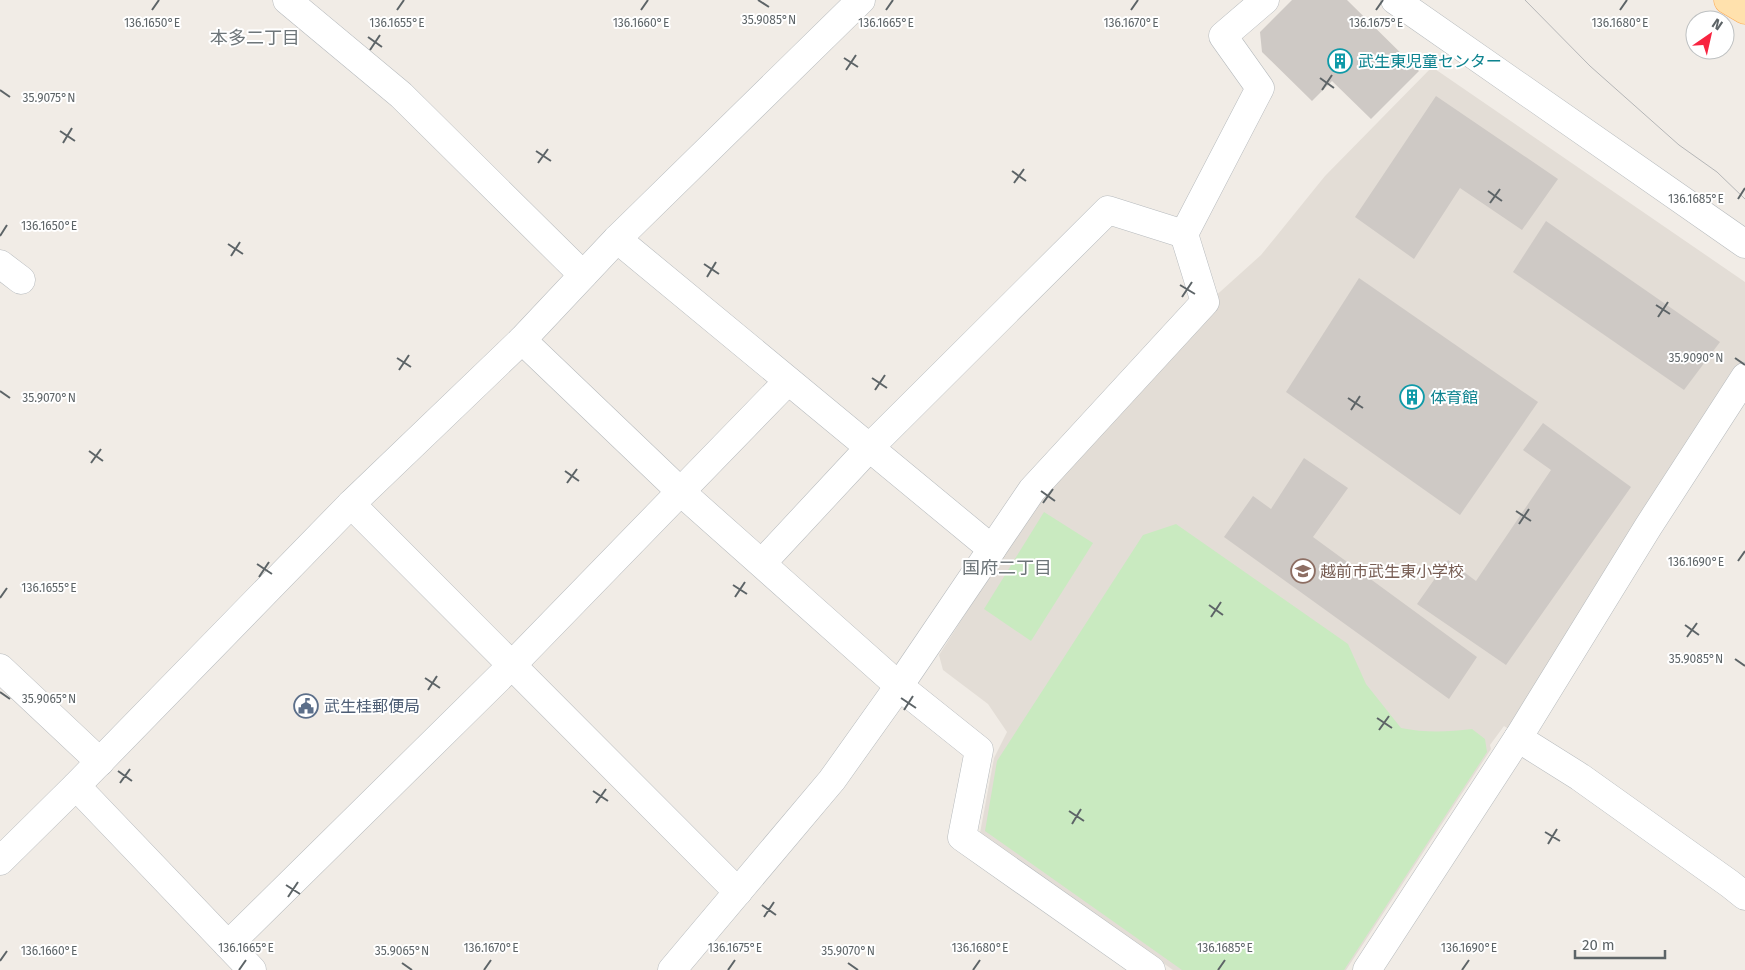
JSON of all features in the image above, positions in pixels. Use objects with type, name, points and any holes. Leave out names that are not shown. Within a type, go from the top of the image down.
[{"type":"main road","points":[[1728,0],[1745,10]]},
{"type":"street","points":[[287,0],[401,95],[583,275]]},
{"type":"street","points":[[0,861],[100,762],[351,504],[522,340],[617,239],[861,0]]},
{"type":"street","points":[[672,970],[832,780],[899,686],[1032,490],[1205,302],[1184,234],[1260,88],[1223,36],[1265,0]]},
{"type":"street","points":[[1394,0],[1745,244]]},
{"type":"street","points":[[762,563],[869,448],[1108,210],[1184,234]]},
{"type":"street","points":[[617,239],[992,549]]},
{"type":"street","points":[[522,340],[681,492],[899,686],[979,750],[962,837],[1150,970]]},
{"type":"street","points":[[1367,970],[1518,738],[1648,527],[1745,377]]},
{"type":"street","points":[[228,945],[512,665],[788,381]]},
{"type":"street","points":[[351,504],[738,892]]},
{"type":"street","points":[[0,668],[100,762]]},
{"type":"street","points":[[1518,738],[1580,777],[1723,878],[1745,896]]},
{"type":"street","points":[[76,786],[252,970]]},
{"type":"shaded area","name":"越前市武生東小学校","points":[[1432,67],[1745,282],[1745,368],[1512,731],[1504,726],[1490,745],[1491,749],[1346,970],[1173,970],[980,833],[994,758],[1007,732],[988,704],[943,670],[939,655],[1047,487],[1211,300],[1261,255],[1325,176]]},
{"type":"green space","points":[[1044,512],[1093,543],[1031,641],[984,609]]},
{"type":"green space","points":[[1176,524],[1348,644],[1366,684],[1401,728],[1419,731],[1472,729],[1485,739],[1487,752],[1344,970],[1182,970],[985,831],[997,761],[1143,535]]},
{"type":"building","name":"武生東児童センター","points":[[1292,0],[1347,0],[1419,71],[1371,119],[1332,81],[1312,101],[1262,52],[1260,32]]},
{"type":"building","points":[[1436,96],[1558,179],[1522,230],[1460,188],[1414,259],[1355,217]]},
{"type":"building","points":[[1546,221],[1720,342],[1684,390],[1513,272]]},
{"type":"building","name":"体育館","points":[[1359,278],[1538,402],[1460,515],[1286,392]]},
{"type":"building","points":[[1543,423],[1631,487],[1506,665],[1417,604],[1448,560],[1476,581],[1551,470],[1523,450]]},
{"type":"building","points":[[1304,458],[1348,488],[1313,537],[1477,657],[1449,699],[1224,537],[1253,496],[1271,509]]},
{"type":"tram line","points":[[1525,0],[1590,66],[1679,145],[1717,172],[1745,199]]},
{"type":"place","name":"武生東児童センター","points":[[1340,61]]},
{"type":"place","name":"体育館","points":[[1412,397]]},
{"type":"place","name":"越前市武生東小学校","points":[[1303,571]]},
{"type":"place","name":"武生桂郵便局","points":[[306,706]]},
{"type":"district","name":"本多二丁目","points":[[255,38]]},
{"type":"district","name":"国府二丁目","points":[[1007,568]]}]
